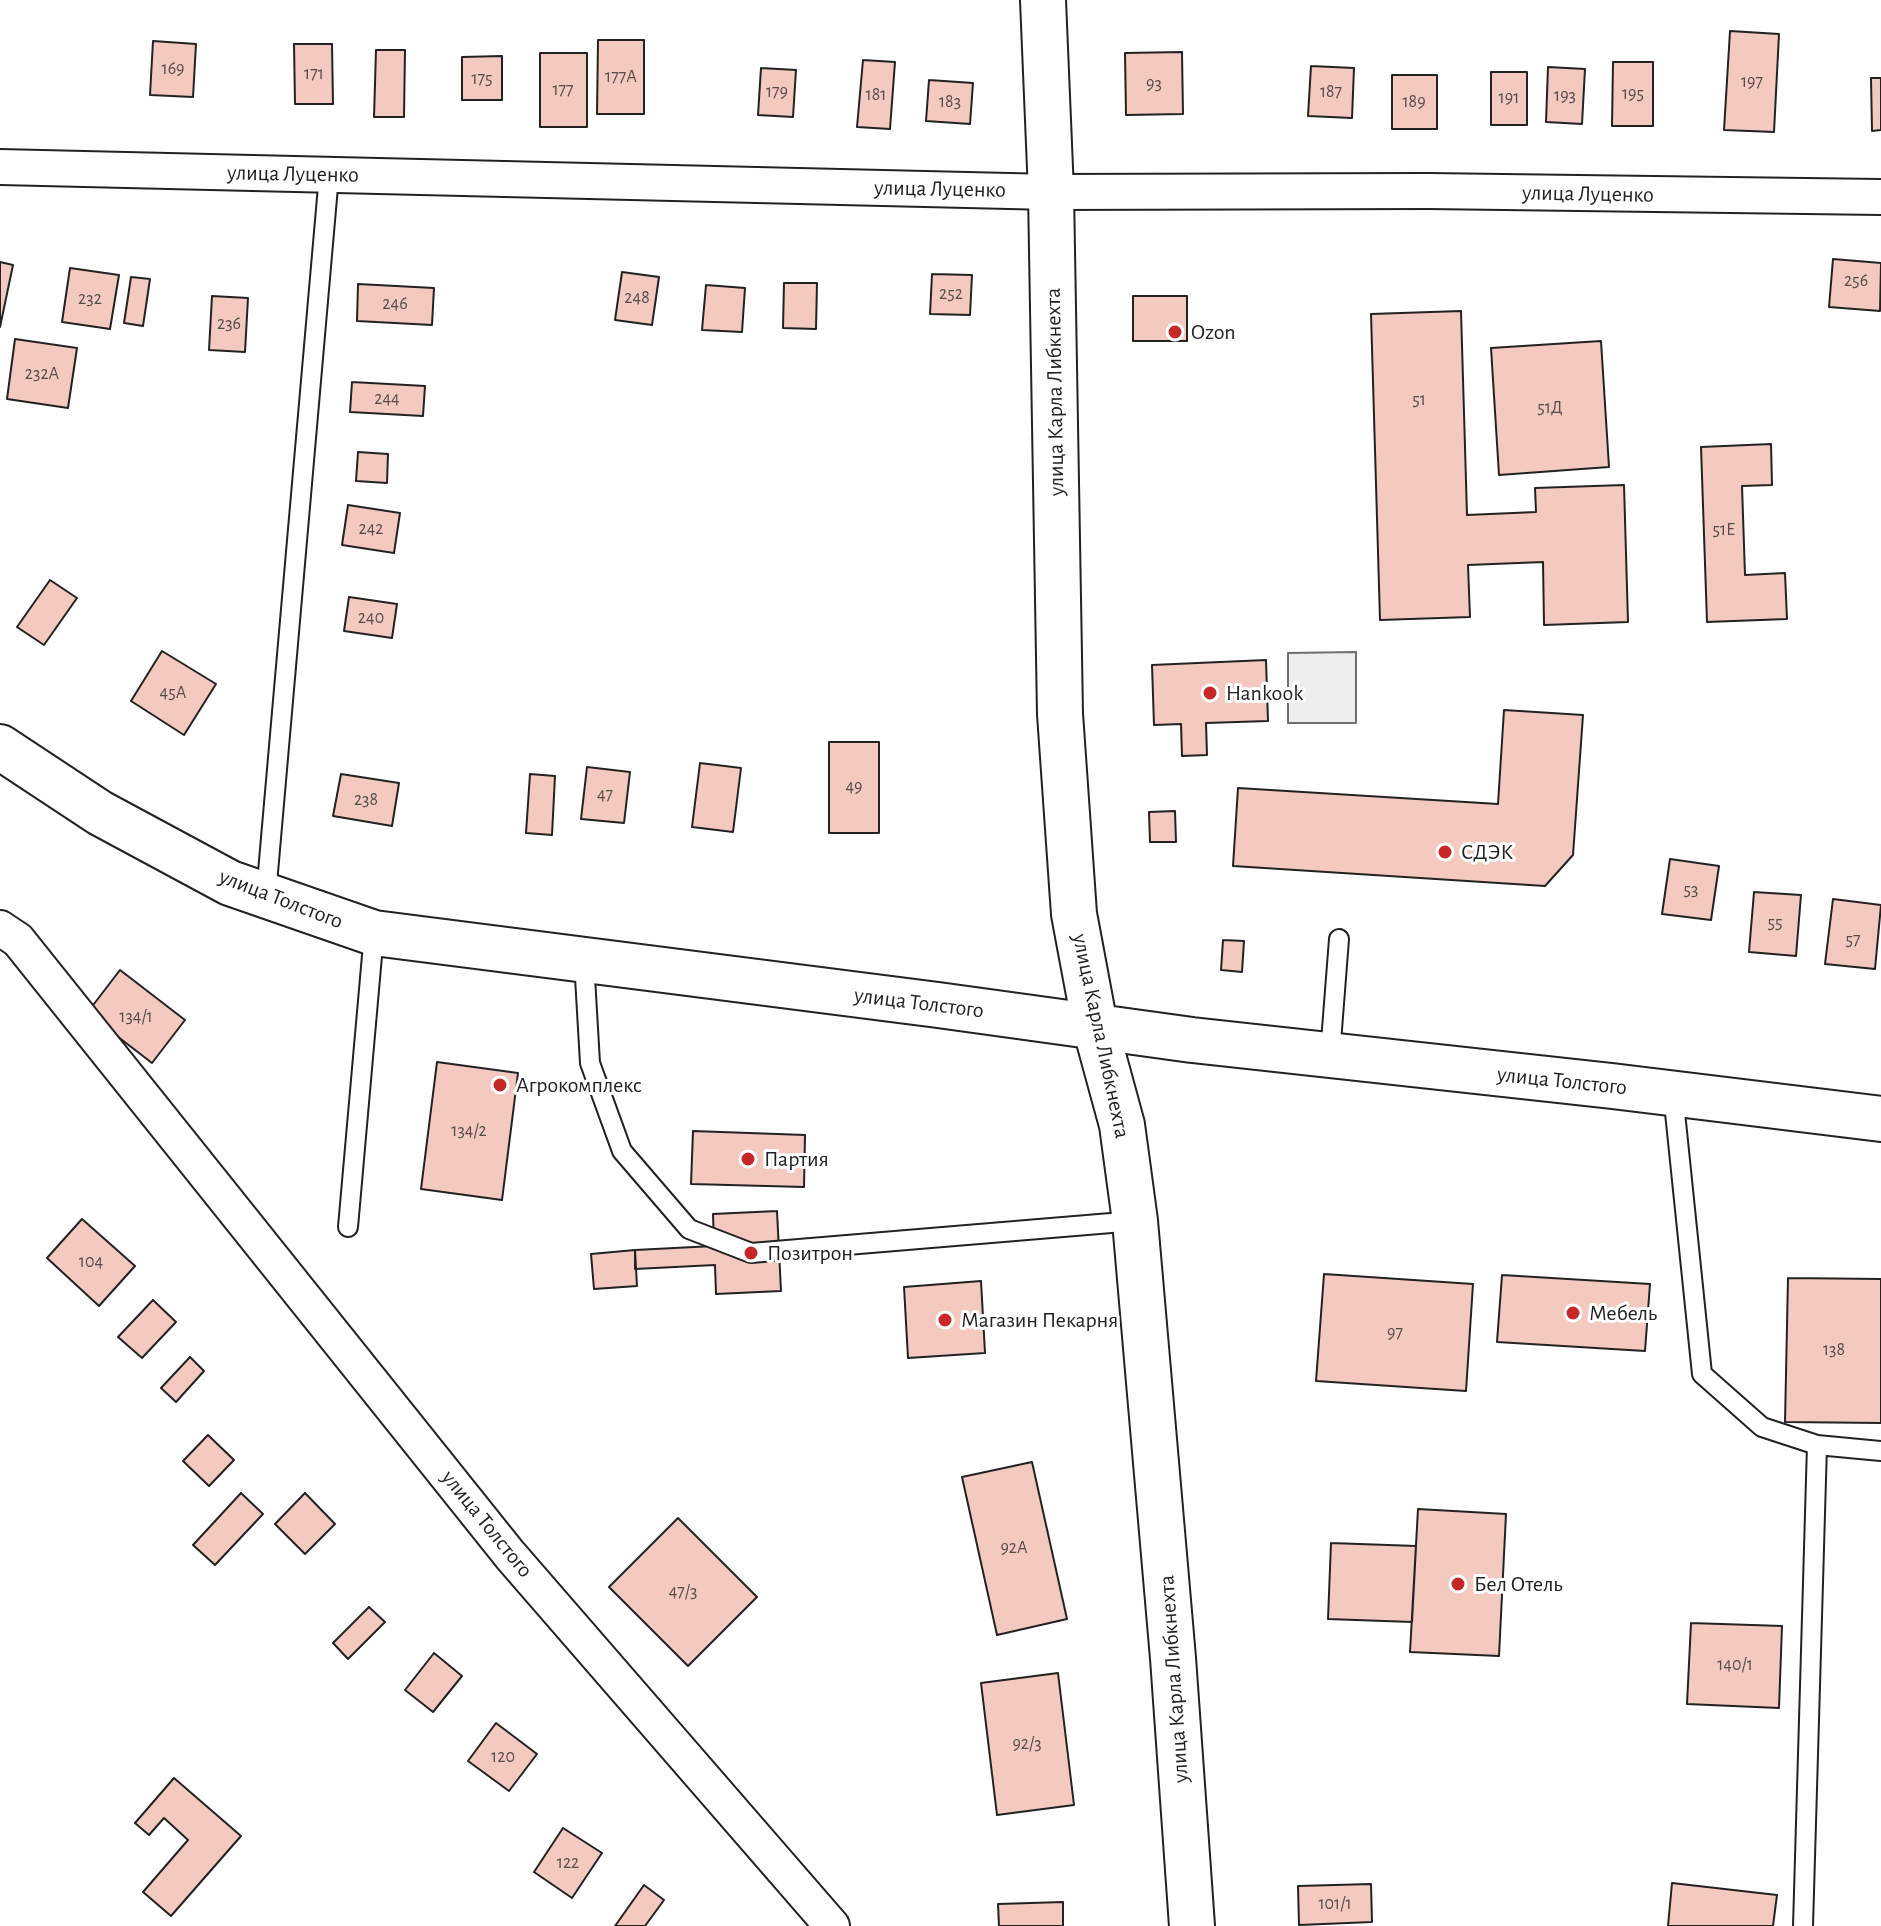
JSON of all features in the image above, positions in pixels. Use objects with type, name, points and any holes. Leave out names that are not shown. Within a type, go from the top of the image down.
[{"type":"main road","name":"улица Карла Либкнехта","points":[[1043,0],[1051,192],[1060,714],[1074,914],[1095,1026],[1122,1125],[1135,1221],[1173,1658],[1192,1926]]},
{"type":"main road","name":"улица Толстого","points":[[0,747],[100,813],[230,883],[374,933],[1192,1040],[1881,1119]]},
{"type":"street","name":"улица Луценко","points":[[0,167],[1051,192],[1428,191],[1881,197]]},
{"type":"street","name":"улица Толстого","points":[[0,928],[18,940],[510,1555],[832,1926]]},
{"type":"lane","points":[[266,895],[329,175]]},
{"type":"lane","points":[[348,1227],[374,933]]},
{"type":"lane","points":[[1330,1055],[1339,939]]},
{"type":"lane","points":[[584,960],[590,1063],[622,1151],[689,1229],[751,1253],[1135,1221]]},
{"type":"lane","points":[[1673,1093],[1702,1374],[1762,1427],[1817,1445],[1881,1451]]},
{"type":"lane","points":[[1803,1926],[1817,1445]]},
{"type":"shaded area","points":[[1356,652],[1356,723],[1288,723],[1288,653]]},
{"type":"building","points":[[1730,31],[1779,34],[1774,132],[1724,130]]},
{"type":"building","points":[[598,40],[644,40],[644,114],[597,114]]},
{"type":"building","points":[[153,41],[196,44],[193,97],[150,95]]},
{"type":"building","points":[[294,44],[332,44],[333,104],[295,104]]},
{"type":"building","points":[[376,50],[405,50],[404,117],[374,117]]},
{"type":"building","points":[[1182,52],[1183,114],[1126,115],[1125,53]]},
{"type":"building","points":[[540,53],[587,53],[587,127],[540,127]]},
{"type":"building","points":[[502,56],[502,100],[462,100],[462,57]]},
{"type":"building","points":[[863,60],[895,62],[890,129],[857,127]]},
{"type":"building","points":[[1613,62],[1653,62],[1653,126],[1612,126]]},
{"type":"building","points":[[1311,66],[1354,68],[1352,118],[1308,116]]},
{"type":"building","points":[[1548,67],[1585,69],[1582,124],[1546,122]]},
{"type":"building","points":[[761,68],[796,70],[793,117],[758,115]]},
{"type":"building","points":[[1491,72],[1527,72],[1527,125],[1491,125]]},
{"type":"building","points":[[1392,75],[1437,75],[1437,129],[1392,129]]},
{"type":"building","points":[[1871,78],[1881,78],[1881,130],[1872,131]]},
{"type":"building","points":[[929,80],[973,83],[970,124],[926,121]]},
{"type":"building","points":[[1833,259],[1881,263],[1880,311],[1829,307]]},
{"type":"building","points":[[0,262],[13,265],[0,327]]},
{"type":"building","points":[[70,268],[119,275],[110,329],[62,322]]},
{"type":"building","points":[[622,272],[659,277],[652,325],[615,320]]},
{"type":"building","points":[[932,274],[972,275],[970,315],[930,314]]},
{"type":"building","points":[[131,277],[150,279],[143,326],[124,323]]},
{"type":"building","points":[[784,283],[817,283],[816,329],[783,328]]},
{"type":"building","points":[[358,284],[434,288],[432,325],[357,321]]},
{"type":"building","points":[[706,285],[745,288],[742,332],[702,330]]},
{"type":"building","points":[[212,296],[248,298],[245,352],[209,350]]},
{"type":"building","points":[[1133,296],[1187,296],[1187,341],[1133,341]]},
{"type":"building","points":[[1461,311],[1467,515],[1536,512],[1535,488],[1624,485],[1628,622],[1544,625],[1543,562],[1468,565],[1470,617],[1380,620],[1371,314]]},
{"type":"building","points":[[15,339],[77,348],[68,408],[7,399]]},
{"type":"building","points":[[1601,341],[1609,467],[1499,475],[1491,348]]},
{"type":"building","points":[[352,382],[425,386],[423,416],[350,412]]},
{"type":"building","points":[[1771,444],[1772,485],[1742,486],[1745,575],[1785,573],[1787,619],[1707,622],[1701,447]]},
{"type":"building","points":[[358,452],[388,454],[387,483],[356,481]]},
{"type":"building","points":[[348,505],[400,513],[394,553],[342,545]]},
{"type":"building","points":[[50,580],[77,598],[44,645],[17,627]]},
{"type":"building","points":[[349,597],[397,604],[392,638],[344,631]]},
{"type":"building","points":[[162,651],[216,684],[184,735],[131,701]]},
{"type":"building","name":"Hankook","points":[[1266,660],[1268,721],[1206,723],[1207,755],[1182,756],[1181,724],[1154,725],[1152,665]]},
{"type":"building","points":[[1504,710],[1583,715],[1573,855],[1545,886],[1233,866],[1238,788],[1498,804]]},
{"type":"building","points":[[829,742],[879,742],[879,833],[829,833]]},
{"type":"building","points":[[700,763],[741,768],[733,832],[692,827]]},
{"type":"building","points":[[587,767],[630,772],[624,823],[581,819]]},
{"type":"building","points":[[341,774],[399,783],[392,826],[333,816]]},
{"type":"building","points":[[530,774],[555,776],[552,835],[526,833]]},
{"type":"building","points":[[1175,811],[1176,842],[1150,842],[1149,812]]},
{"type":"building","points":[[1670,859],[1719,866],[1711,920],[1662,914]]},
{"type":"building","points":[[1754,892],[1801,895],[1796,956],[1749,952]]},
{"type":"building","points":[[1833,899],[1881,905],[1875,969],[1825,964]]},
{"type":"building","points":[[1223,940],[1244,941],[1242,972],[1221,970]]},
{"type":"building","points":[[120,970],[185,1020],[152,1063],[87,1013]]},
{"type":"building","points":[[437,1062],[518,1073],[502,1200],[421,1189]]},
{"type":"building","name":"Партия","points":[[693,1131],[805,1135],[804,1187],[691,1184]]},
{"type":"building","points":[[777,1211],[781,1291],[716,1294],[715,1265],[635,1269],[635,1250],[714,1246],[713,1214]]},
{"type":"building","points":[[82,1219],[135,1266],[99,1306],[47,1258]]},
{"type":"building","points":[[635,1250],[637,1286],[594,1289],[591,1254]]},
{"type":"building","points":[[1324,1274],[1473,1284],[1466,1391],[1316,1381]]},
{"type":"building","name":"Мебель","points":[[1502,1275],[1650,1284],[1645,1351],[1497,1342]]},
{"type":"building","points":[[1788,1278],[1881,1279],[1881,1423],[1785,1422]]},
{"type":"building","name":"Магазин Пекарня","points":[[981,1281],[985,1353],[908,1358],[904,1287]]},
{"type":"building","points":[[153,1300],[176,1322],[142,1358],[118,1337]]},
{"type":"building","points":[[190,1357],[204,1371],[176,1402],[161,1388]]},
{"type":"building","points":[[208,1435],[234,1460],[209,1486],[183,1461]]},
{"type":"building","points":[[1032,1462],[1067,1619],[997,1635],[962,1477]]},
{"type":"building","points":[[241,1493],[263,1514],[215,1565],[193,1545]]},
{"type":"building","points":[[305,1493],[335,1524],[305,1554],[275,1524]]},
{"type":"building","name":"Бел Отель","points":[[1418,1509],[1506,1514],[1499,1656],[1410,1652]]},
{"type":"building","points":[[678,1518],[757,1597],[688,1666],[609,1587]]},
{"type":"building","points":[[1331,1543],[1416,1546],[1412,1622],[1328,1619]]},
{"type":"building","points":[[369,1607],[385,1622],[348,1659],[333,1643]]},
{"type":"building","points":[[1691,1623],[1782,1626],[1779,1708],[1687,1704]]},
{"type":"building","points":[[434,1653],[462,1676],[433,1712],[405,1690]]},
{"type":"building","points":[[1058,1673],[1074,1805],[997,1815],[981,1683]]},
{"type":"building","points":[[496,1723],[537,1754],[509,1791],[468,1761]]},
{"type":"building","points":[[174,1778],[241,1836],[171,1916],[143,1892],[188,1840],[164,1818],[149,1835],[135,1823]]},
{"type":"building","points":[[563,1828],[602,1853],[572,1898],[534,1872]]},
{"type":"building","points":[[1672,1883],[1777,1895],[1773,1926],[1668,1926]]},
{"type":"building","points":[[1371,1884],[1372,1922],[1299,1925],[1298,1886]]},
{"type":"building","points":[[644,1885],[664,1900],[645,1926],[615,1926]]},
{"type":"building","points":[[1063,1902],[1063,1926],[999,1926],[998,1904]]},
{"type":"place","name":"Ozon","points":[[1175,332]]},
{"type":"place","name":"Hankook","points":[[1210,693]]},
{"type":"place","name":"СДЭК","points":[[1445,852]]},
{"type":"place","name":"Агрокомплекс","points":[[500,1085]]},
{"type":"place","name":"Партия","points":[[748,1159]]},
{"type":"place","name":"Позитрон","points":[[751,1253]]},
{"type":"place","name":"Мебель","points":[[1573,1313]]},
{"type":"place","name":"Магазин Пекарня","points":[[945,1320]]},
{"type":"place","name":"Бел Отель","points":[[1458,1584]]}]
